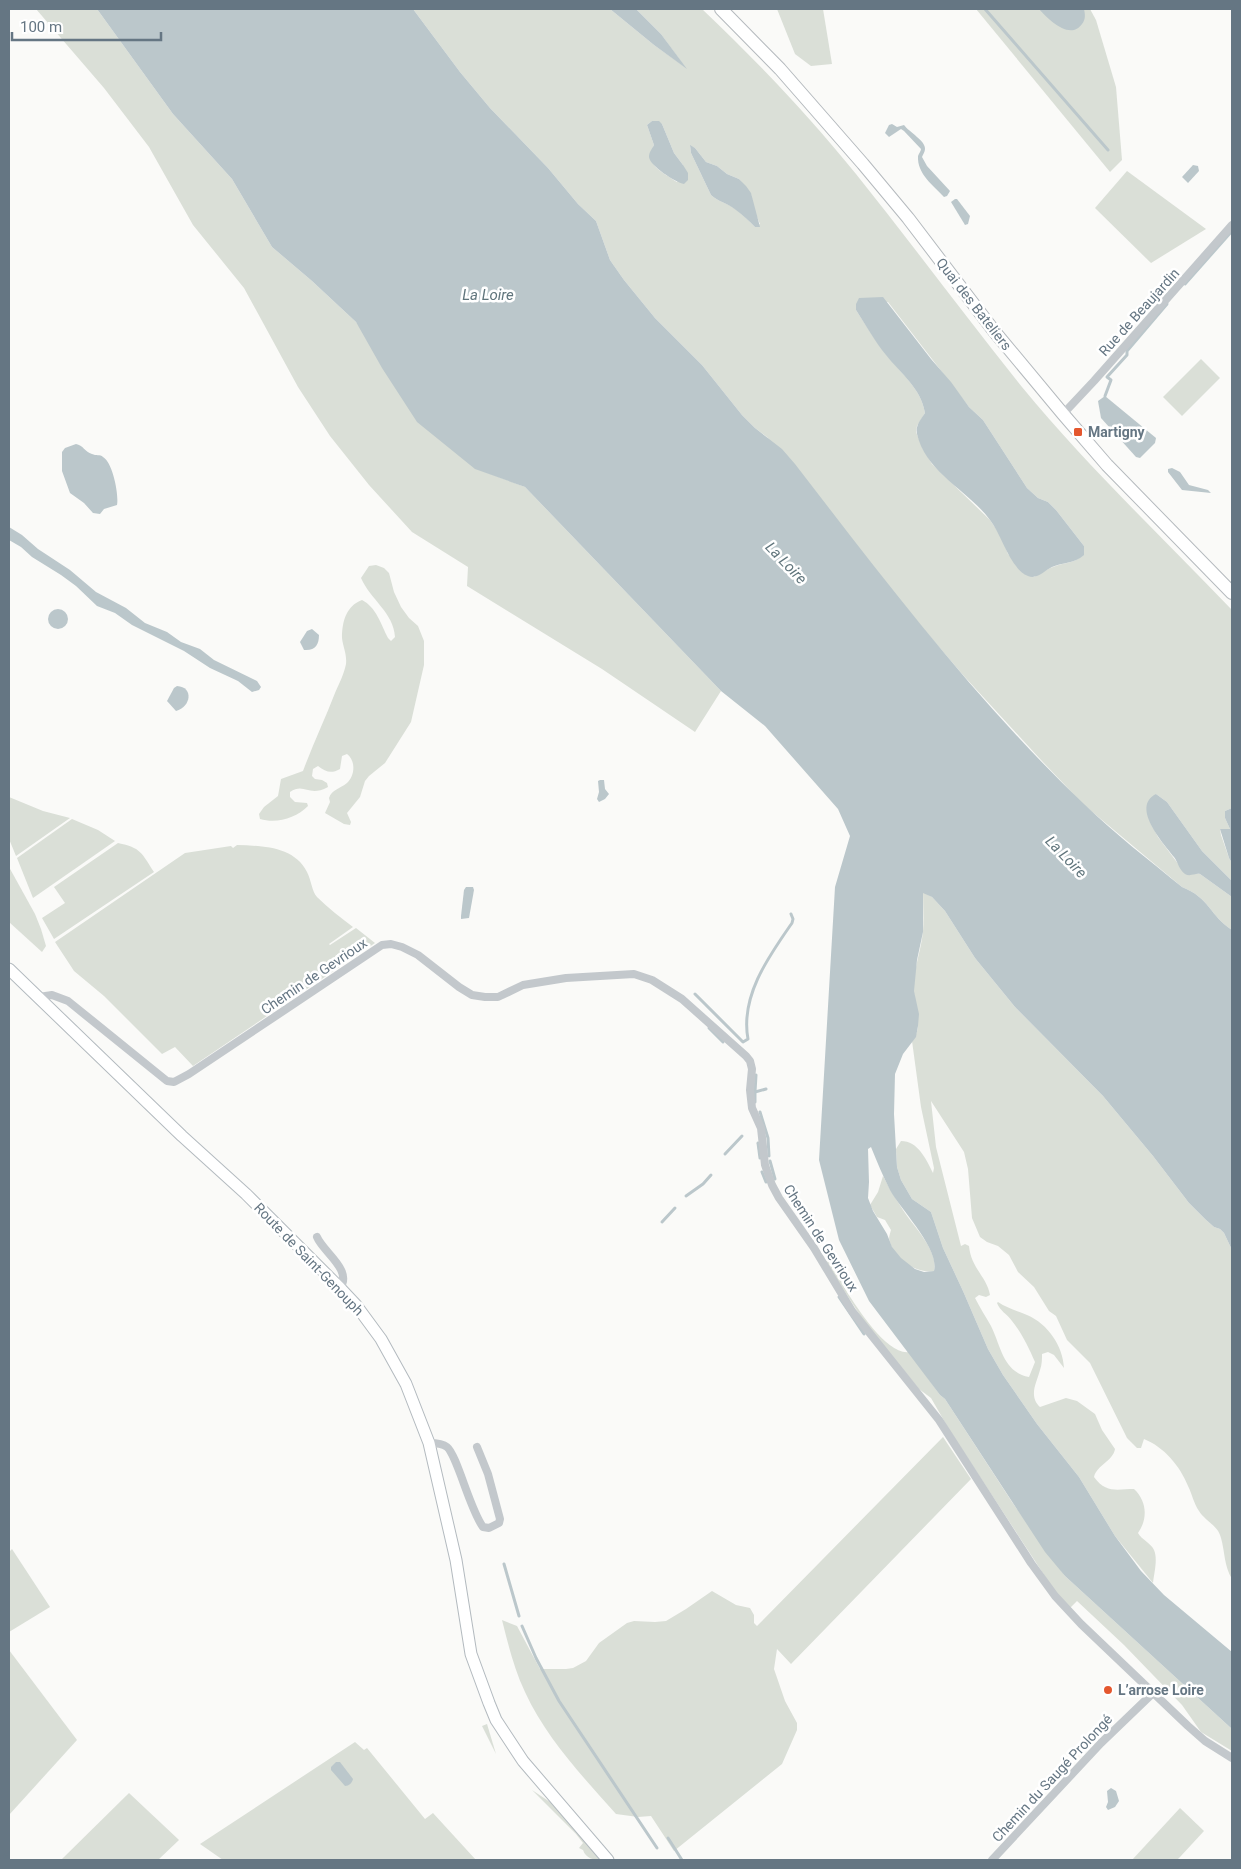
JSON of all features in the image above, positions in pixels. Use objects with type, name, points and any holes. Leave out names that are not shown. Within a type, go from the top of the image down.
[{"type":"main road","name":"Quai des Bateliers","points":[[721,9],[780,69],[863,164],[908,218],[994,331],[1063,414],[1108,465],[1232,594]]},
{"type":"street","name":"Rue de Beaujardin","points":[[1063,414],[1101,374],[1232,225]]},
{"type":"street","name":"Chemin de Gevrioux","points":[[39,997],[52,995],[68,1001],[167,1081],[171,1082],[189,1074],[382,945],[402,946],[418,955],[459,988],[472,995],[498,997],[523,985],[566,978],[634,974],[652,980],[682,999],[750,1062],[752,1069],[750,1090],[752,1108],[761,1128],[768,1174],[779,1198],[814,1248],[852,1312],[939,1420],[1044,1581],[1081,1624],[1153,1692],[1202,1738],[1232,1758]]},
{"type":"street","name":"Route de Saint-Genouph","points":[[9,969],[175,1129],[246,1194],[340,1288],[369,1321],[396,1362],[428,1443],[454,1552],[472,1654],[488,1703],[496,1720],[523,1762],[608,1860]]},
{"type":"street","points":[[317,1237],[339,1267],[343,1280],[340,1288]]},
{"type":"street","points":[[428,1443],[440,1444],[450,1450],[473,1509],[482,1525],[490,1528],[499,1523],[500,1519],[486,1466],[477,1447]]},
{"type":"street","name":"Chemin du Saugé Prolongé","points":[[992,1860],[1101,1743],[1153,1692]]},
{"type":"shaded area","points":[[36,9],[97,9],[173,114],[232,179],[272,247],[356,322],[475,468],[525,487],[721,691],[695,732],[602,669],[467,586],[468,567],[412,532],[369,485],[330,436],[298,387],[244,288],[193,225],[149,147],[104,88]]},
{"type":"shaded area","points":[[413,9],[610,9],[654,45],[685,67],[661,34],[636,9],[702,9],[762,68],[801,110],[856,174],[1022,387],[1072,445],[1232,610],[1232,808],[1225,811],[1225,818],[1230,829],[1220,829],[1232,863],[1232,881],[1202,851],[1167,802],[1156,794],[1150,822],[1158,837],[1185,873],[1200,874],[1232,897],[1232,930],[1219,919],[1199,896],[1182,887],[1084,805],[963,675],[767,437],[742,415],[702,365],[655,318],[624,280],[610,260],[596,221],[490,108],[460,72]],"holes":[[[652,121],[662,124],[674,153],[683,165],[677,182],[653,163],[651,152],[654,145],[647,125]],[[690,146],[695,148],[706,162],[739,179],[751,194],[753,208],[760,224],[755,227],[737,210],[711,195],[691,153]],[[888,302],[969,407],[983,420],[1027,488],[1038,498],[1048,502],[1056,510],[1084,546],[1083,555],[1076,560],[1057,565],[1034,577],[1008,554],[1001,536],[990,520],[932,464],[916,432],[917,426],[925,413],[923,404],[915,389],[879,345],[856,310]]]},
{"type":"shaded area","points":[[777,9],[823,9],[832,64],[811,66],[795,54]]},
{"type":"shaded area","points":[[976,9],[1090,9],[1096,20],[1116,87],[1122,160],[1110,172]]},
{"type":"shaded area","points":[[1127,171],[1206,229],[1151,263],[1095,208]]},
{"type":"shaded area","points":[[1201,359],[1220,378],[1182,416],[1163,397]]},
{"type":"shaded area","points":[[376,565],[384,568],[389,573],[394,592],[401,607],[418,626],[424,641],[424,665],[411,722],[385,763],[365,781],[360,797],[347,813],[351,822],[350,825],[344,824],[325,813],[330,802],[330,795],[347,783],[352,776],[353,764],[347,754],[342,756],[340,769],[337,771],[329,772],[318,766],[313,769],[312,776],[327,783],[328,787],[316,791],[295,789],[290,792],[290,797],[295,802],[307,803],[308,806],[298,814],[286,819],[273,821],[260,819],[259,814],[264,807],[278,796],[281,779],[303,771],[345,668],[346,657],[342,632],[349,610],[362,600],[375,611],[388,638],[391,641],[395,637],[391,621],[361,578],[369,566]]},
{"type":"shaded area","points":[[9,797],[43,811],[70,818],[16,856],[9,839]]},
{"type":"shaded area","points":[[72,819],[98,830],[115,841],[33,898],[17,858]]},
{"type":"shaded area","points":[[118,843],[132,847],[140,852],[154,872],[54,939],[42,918],[65,903],[54,887]]},
{"type":"shaded area","points":[[237,845],[276,849],[286,852],[301,863],[317,897],[353,927],[330,945],[356,928],[375,943],[193,1066],[175,1047],[162,1054],[104,996],[74,971],[55,942],[185,853],[231,846],[233,848]]},
{"type":"shaded area","points":[[9,867],[35,914],[41,929],[46,946],[42,952],[9,922]]},
{"type":"shaded area","points":[[923,892],[932,897],[945,911],[975,958],[1015,1007],[1103,1096],[1189,1203],[1214,1227],[1224,1233],[1232,1250],[1232,1579],[1226,1564],[1219,1534],[1197,1508],[1185,1479],[1176,1464],[1165,1452],[1151,1442],[1144,1439],[1141,1448],[1137,1448],[1127,1438],[1090,1363],[1067,1340],[1056,1316],[1049,1311],[1034,1287],[1018,1272],[1009,1255],[998,1246],[980,1237],[972,1218],[968,1169],[964,1152],[931,1101],[936,1147],[961,1246],[965,1244],[969,1246],[970,1254],[986,1283],[990,1295],[986,1297],[979,1295],[975,1298],[991,1326],[1008,1364],[1020,1374],[1029,1377],[1035,1362],[1019,1330],[997,1303],[1035,1319],[1053,1337],[1061,1352],[1064,1368],[1054,1355],[1048,1352],[1042,1354],[1041,1366],[1034,1389],[1036,1403],[1040,1407],[1066,1398],[1077,1401],[1095,1414],[1102,1430],[1115,1449],[1111,1457],[1098,1469],[1094,1477],[1103,1486],[1108,1488],[1117,1490],[1134,1489],[1142,1499],[1145,1516],[1138,1533],[1149,1543],[1155,1554],[1156,1562],[1153,1583],[1115,1536],[1079,1477],[1037,1424],[1003,1375],[988,1349],[943,1248],[931,1212],[912,1199],[901,1180],[897,1167],[896,1149],[901,1141],[917,1147],[933,1173],[934,1168],[921,1107],[912,1041],[918,1027],[914,982],[923,931]]},
{"type":"shaded area","points":[[883,1176],[903,1210],[929,1247],[935,1263],[934,1271],[914,1268],[901,1259],[892,1248],[889,1239],[891,1230],[885,1220],[877,1217],[870,1205],[878,1192]]},
{"type":"shaded area","points":[[823,1258],[836,1269],[847,1292],[874,1330],[892,1346],[900,1351],[909,1352],[940,1395],[945,1399],[1012,1502],[1065,1576],[1232,1729],[1232,1751],[1201,1732],[1182,1705],[1124,1645],[1077,1601],[1070,1608],[1054,1590],[950,1431],[931,1398],[919,1389],[865,1323]]},
{"type":"shaded area","points":[[943,1437],[971,1479],[791,1664],[777,1649],[774,1669],[785,1701],[797,1723],[797,1730],[782,1764],[674,1851],[651,1816],[638,1817],[616,1814],[566,1756],[543,1725],[525,1692],[502,1620],[517,1626],[540,1669],[573,1668],[586,1661],[599,1643],[627,1623],[634,1621],[666,1621],[712,1591],[736,1605],[750,1608],[754,1615],[754,1623],[757,1626]]},
{"type":"shaded area","points":[[12,1549],[50,1607],[9,1632],[9,1552]]},
{"type":"shaded area","points":[[9,1650],[77,1740],[9,1815]]},
{"type":"shaded area","points":[[487,1724],[496,1754],[482,1726]]},
{"type":"shaded area","points":[[355,1742],[364,1750],[367,1748],[425,1819],[433,1813],[476,1860],[223,1860],[200,1844]]},
{"type":"shaded area","points":[[532,1790],[553,1804],[603,1860],[588,1857],[579,1848],[583,1843],[576,1834]]},
{"type":"shaded area","points":[[129,1793],[179,1840],[158,1860],[61,1860]]},
{"type":"shaded area","points":[[1180,1808],[1204,1831],[1177,1860],[1132,1860]]},
{"type":"water","name":"La Loire","points":[[97,9],[413,9],[460,72],[490,108],[596,221],[610,260],[655,318],[702,365],[742,415],[782,449],[795,464],[933,640],[1006,724],[1044,765],[1096,815],[1182,887],[1199,896],[1219,919],[1232,930],[1232,1250],[1224,1233],[1214,1227],[1189,1203],[1103,1096],[1015,1007],[975,958],[945,911],[932,897],[923,893],[923,932],[917,960],[914,991],[919,1014],[918,1026],[916,1037],[903,1054],[895,1074],[894,1114],[897,1167],[901,1180],[912,1199],[931,1212],[943,1248],[988,1349],[1003,1375],[1037,1424],[1079,1477],[1115,1536],[1141,1571],[1164,1595],[1232,1652],[1232,1729],[1065,1576],[1045,1552],[945,1399],[869,1301],[839,1240],[819,1160],[835,887],[850,836],[838,809],[765,726],[721,691],[525,487],[475,469],[417,422],[382,368],[356,322],[272,247],[232,179],[173,114]],"holes":[[[871,1147],[890,1190],[926,1241],[934,1262],[934,1271],[924,1272],[915,1269],[901,1258],[892,1247],[887,1234],[873,1211],[868,1198],[868,1149]]]},
{"type":"water","points":[[610,9],[636,9],[661,34],[687,69],[654,45]]},
{"type":"water","points":[[1039,9],[1084,9],[1085,18],[1077,29],[1065,29],[1053,23]]},
{"type":"water","points":[[652,121],[659,121],[662,124],[674,153],[688,173],[688,180],[684,184],[664,173],[650,161],[649,157],[654,145],[647,125]]},
{"type":"water","points":[[892,124],[897,127],[904,125],[923,143],[925,149],[922,157],[927,166],[950,191],[947,196],[944,197],[923,174],[918,162],[921,149],[904,131],[901,129],[889,137],[885,133],[889,125]]},
{"type":"water","points":[[690,145],[695,148],[706,162],[739,179],[746,186],[751,193],[760,227],[755,227],[733,208],[711,195],[691,153]]},
{"type":"water","points":[[1193,165],[1198,166],[1199,171],[1188,183],[1182,177]]},
{"type":"water","points":[[955,199],[970,216],[968,224],[965,225],[951,202]]},
{"type":"water","points":[[883,297],[969,407],[983,420],[1027,488],[1038,498],[1048,502],[1056,510],[1084,546],[1084,555],[1076,560],[1056,565],[1035,577],[1028,576],[1011,559],[994,526],[981,509],[929,460],[917,434],[918,425],[925,413],[923,404],[915,389],[882,350],[856,310],[859,298]]},
{"type":"water","points":[[1105,396],[1156,438],[1155,443],[1140,458],[1136,457],[1101,418],[1098,401]]},
{"type":"water","points":[[76,444],[93,455],[102,456],[110,466],[116,487],[117,505],[104,509],[100,514],[93,513],[84,503],[70,493],[62,471],[62,452],[65,448]]},
{"type":"water","points":[[1172,468],[1180,472],[1189,485],[1208,490],[1211,493],[1182,490],[1168,472],[1168,469]]},
{"type":"water","points":[[9,527],[70,570],[96,592],[126,608],[145,623],[167,632],[181,642],[200,649],[214,660],[257,681],[261,687],[259,690],[252,692],[238,681],[210,668],[184,651],[132,625],[115,613],[97,606],[76,586],[9,540]]},
{"type":"water","points":[[58,609],[65,612],[68,619],[65,626],[58,629],[51,626],[48,619],[51,612]]},
{"type":"water","points":[[312,629],[319,635],[318,642],[316,647],[304,650],[300,642],[307,631]]},
{"type":"water","points":[[177,686],[186,690],[188,697],[185,706],[176,711],[167,701]]},
{"type":"water","points":[[604,780],[605,789],[609,794],[599,802],[597,799],[599,792],[598,781]]},
{"type":"water","points":[[1156,794],[1167,802],[1202,851],[1232,881],[1232,897],[1200,874],[1187,875],[1181,870],[1157,835],[1148,816],[1146,808],[1149,800]]},
{"type":"water","points":[[1232,808],[1232,863],[1220,829],[1230,829],[1225,818],[1225,811]]},
{"type":"water","points":[[466,887],[473,887],[474,890],[469,918],[461,919],[464,890]]},
{"type":"water","points":[[336,1762],[340,1762],[353,1779],[349,1785],[345,1786],[331,1770],[331,1767]]},
{"type":"water","points":[[1111,1788],[1116,1791],[1119,1801],[1115,1807],[1108,1810],[1106,1807],[1108,1802],[1107,1791]]},
{"type":"waterway","points":[[985,9],[1108,150]]},
{"type":"waterway","points":[[1185,284],[1232,231]]},
{"type":"waterway","points":[[1105,396],[1111,380],[1107,377],[1167,304]]},
{"type":"waterway","points":[[695,994],[743,1042],[748,1039],[748,1007],[752,992],[774,949],[792,923],[791,914]]},
{"type":"waterway","points":[[709,1028],[723,1042]]},
{"type":"waterway","points":[[755,1092],[756,1075]]},
{"type":"waterway","points":[[755,1102],[755,1092],[766,1089]]},
{"type":"waterway","points":[[760,1112],[768,1138],[769,1156]]},
{"type":"waterway","points":[[725,1154],[742,1136]]},
{"type":"waterway","points":[[758,1143],[760,1158]]},
{"type":"waterway","points":[[770,1161],[775,1179]]},
{"type":"waterway","points":[[762,1172],[766,1182]]},
{"type":"waterway","points":[[686,1196],[703,1184],[711,1175]]},
{"type":"waterway","points":[[662,1222],[675,1208]]},
{"type":"waterway","points":[[839,1297],[864,1334]]},
{"type":"waterway","points":[[504,1564],[519,1616]]},
{"type":"waterway","points":[[522,1626],[536,1658],[559,1701],[657,1848]]},
{"type":"waterway","points":[[668,1838],[682,1860]]},
{"type":"place","name":"Martigny","points":[[1078,432]]},
{"type":"place","name":"L’arrose Loire","points":[[1108,1690]]}]
